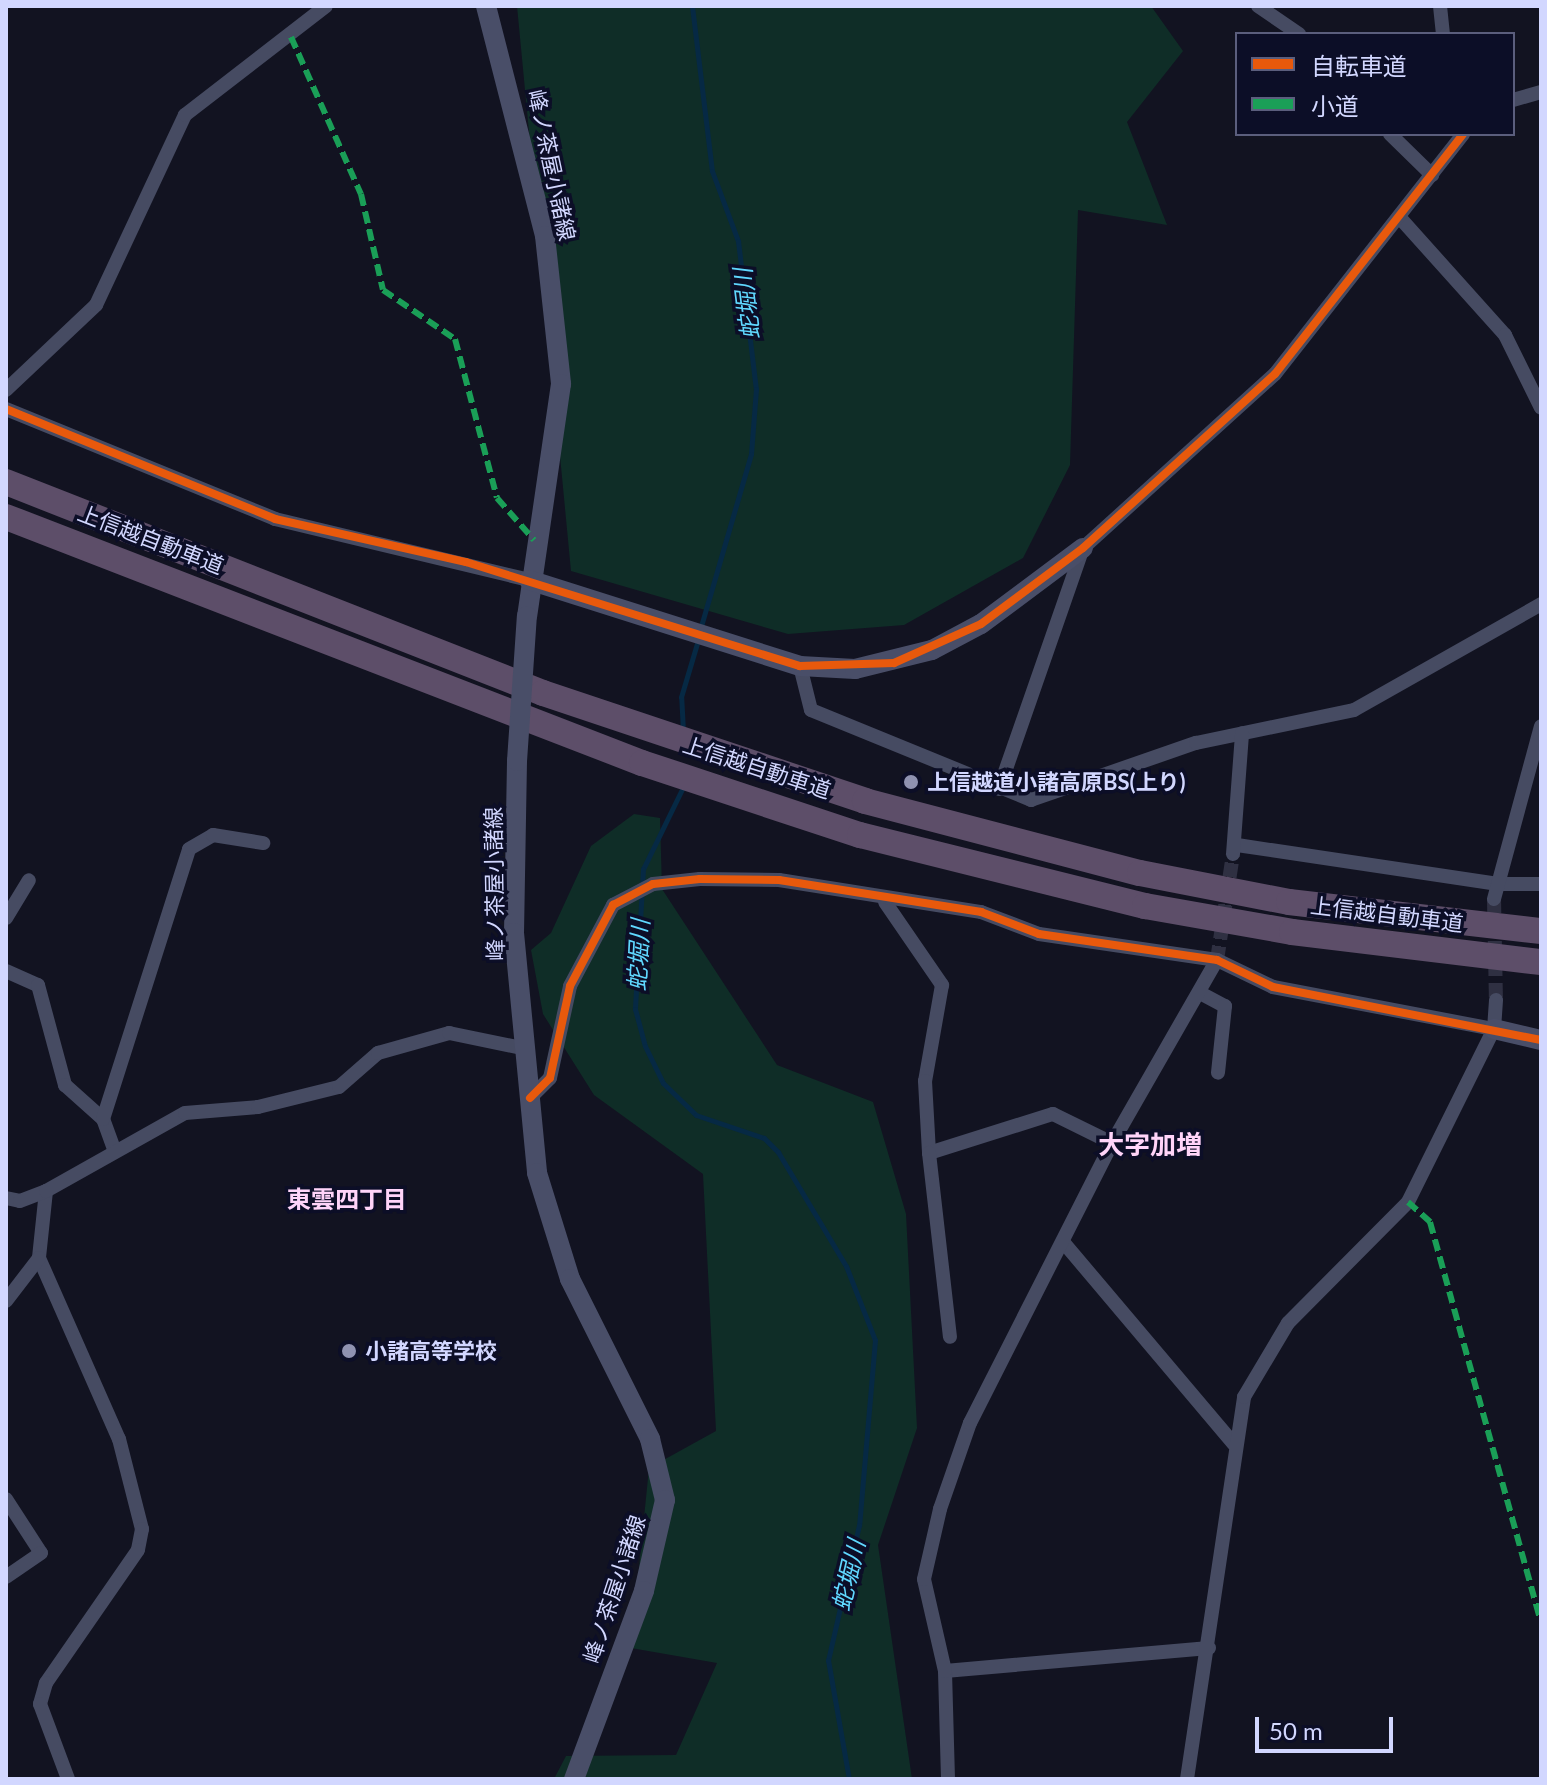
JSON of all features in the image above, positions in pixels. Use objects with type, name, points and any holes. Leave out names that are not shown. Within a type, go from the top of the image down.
[{"type":"highway","name":"上信越自動車道","points":[[6,482],[651,733],[724,757],[1140,873],[1289,902],[1541,931]]},
{"type":"highway","name":"上信越自動車道","points":[[6,517],[642,763],[717,790],[889,843],[1145,906],[1292,932],[1541,962]]},
{"type":"main road","name":"峰ノ茶屋小諸線","points":[[486,6],[545,236],[561,384],[529,580],[517,761],[514,933],[530,1098],[551,1228],[650,1439],[665,1500],[644,1591],[574,1779]]},
{"type":"main road","points":[[529,580],[800,666],[855,669],[932,650],[981,624],[1083,548]]},
{"type":"main road","points":[[1494,1029],[1541,1040]]},
{"type":"street","points":[[6,390],[96,305],[185,115],[326,6]]},
{"type":"street","points":[[1258,6],[1296,32]]},
{"type":"street","points":[[1440,6],[1443,32]]},
{"type":"street","points":[[1515,99],[1541,92]]},
{"type":"street","points":[[1392,136],[1432,175]]},
{"type":"street","points":[[999,789],[1083,548],[1275,374],[1401,219],[1461,136]]},
{"type":"street","points":[[1401,219],[1505,335],[1541,408]]},
{"type":"street","points":[[6,409],[275,519],[529,580]]},
{"type":"street","points":[[800,666],[811,710],[1031,800],[1242,733],[1367,705],[1541,604]]},
{"type":"street","points":[[1496,892],[1541,726]]},
{"type":"street","points":[[1242,733],[1235,850],[1496,892],[1541,884]]},
{"type":"street","points":[[103,1119],[189,849],[213,835],[263,843]]},
{"type":"street","points":[[530,1098],[550,1078],[570,986],[613,905],[653,884],[700,879],[779,880],[885,902],[981,912],[1039,934],[1217,960],[1273,987],[1494,1029]]},
{"type":"street","points":[[6,918],[29,880]]},
{"type":"street","points":[[885,902],[942,985],[925,1081],[929,1153],[950,1337]]},
{"type":"street","points":[[948,1779],[945,1671],[924,1579],[938,1517],[970,1423],[1064,1243],[1112,1143],[1202,994],[1217,960]]},
{"type":"street","points":[[6,971],[38,985],[65,1085],[103,1119],[114,1149]]},
{"type":"street","points":[[1202,994],[1225,1006],[1218,1073]]},
{"type":"street","points":[[1187,1779],[1209,1648],[1234,1444],[1244,1397],[1273,1343],[1408,1202],[1494,1029],[1496,1000]]},
{"type":"street","points":[[6,1198],[20,1201],[46,1191],[114,1149],[185,1113],[258,1107],[339,1087],[378,1053],[449,1033],[527,1049]]},
{"type":"street","points":[[929,1153],[1053,1114],[1112,1143]]},
{"type":"street","points":[[46,1191],[39,1258],[119,1439],[142,1529],[138,1550],[46,1683],[40,1704],[68,1779]]},
{"type":"street","points":[[1064,1243],[1234,1444]]},
{"type":"street","points":[[6,1301],[39,1258]]},
{"type":"street","points":[[6,1499],[41,1553],[6,1577]]},
{"type":"street","points":[[945,1671],[1209,1648]]},
{"type":"green space","points":[[517,6],[1151,6],[1183,51],[1127,122],[1167,225],[1078,210],[1070,465],[1023,558],[904,625],[788,634],[571,571]]},
{"type":"green space","points":[[634,814],[660,818],[662,889],[777,1065],[873,1102],[906,1214],[917,1428],[878,1545],[912,1779],[554,1779],[566,1756],[676,1755],[717,1663],[631,1648],[649,1468],[716,1431],[703,1174],[594,1095],[543,1014],[531,950],[551,933],[591,846]]},
{"type":"waterway","name":"蛇堀川","points":[[692,6],[712,171],[738,241],[756,389],[751,454],[700,630]]},
{"type":"waterway","name":"蛇堀川","points":[[683,731],[681,697],[698,640]]},
{"type":"waterway","name":"蛇堀川","points":[[684,785],[643,869],[635,1009],[645,1046],[663,1083],[696,1115],[764,1138],[778,1152],[846,1266],[875,1340],[859,1525],[828,1660],[849,1779]]},
{"type":"tunnel","points":[[1217,960],[1233,854]]},
{"type":"tunnel","points":[[1494,899],[1496,1000]]},
{"type":"marked path","points":[[291,37],[361,194],[383,290],[455,339],[497,498],[534,540]]},
{"type":"marked path","points":[[1408,1202],[1430,1222],[1541,1621]]},
{"type":"cycle path","points":[[6,409],[275,519],[466,562],[800,666],[894,663],[981,624],[1083,548],[1275,374],[1461,136]]},
{"type":"cycle path","points":[[530,1098],[550,1078],[570,986],[613,905],[653,884],[700,879],[779,880],[981,912],[1039,934],[1217,960],[1273,987],[1541,1040]]},
{"type":"place","name":"上信越道小諸高原BS(上り)","points":[[911,782]]},
{"type":"place","name":"小諸高等学校","points":[[349,1351]]},
{"type":"district","name":"大字加増","points":[[1150,1145]]},
{"type":"district","name":"東雲四丁目","points":[[347,1199]]}]
